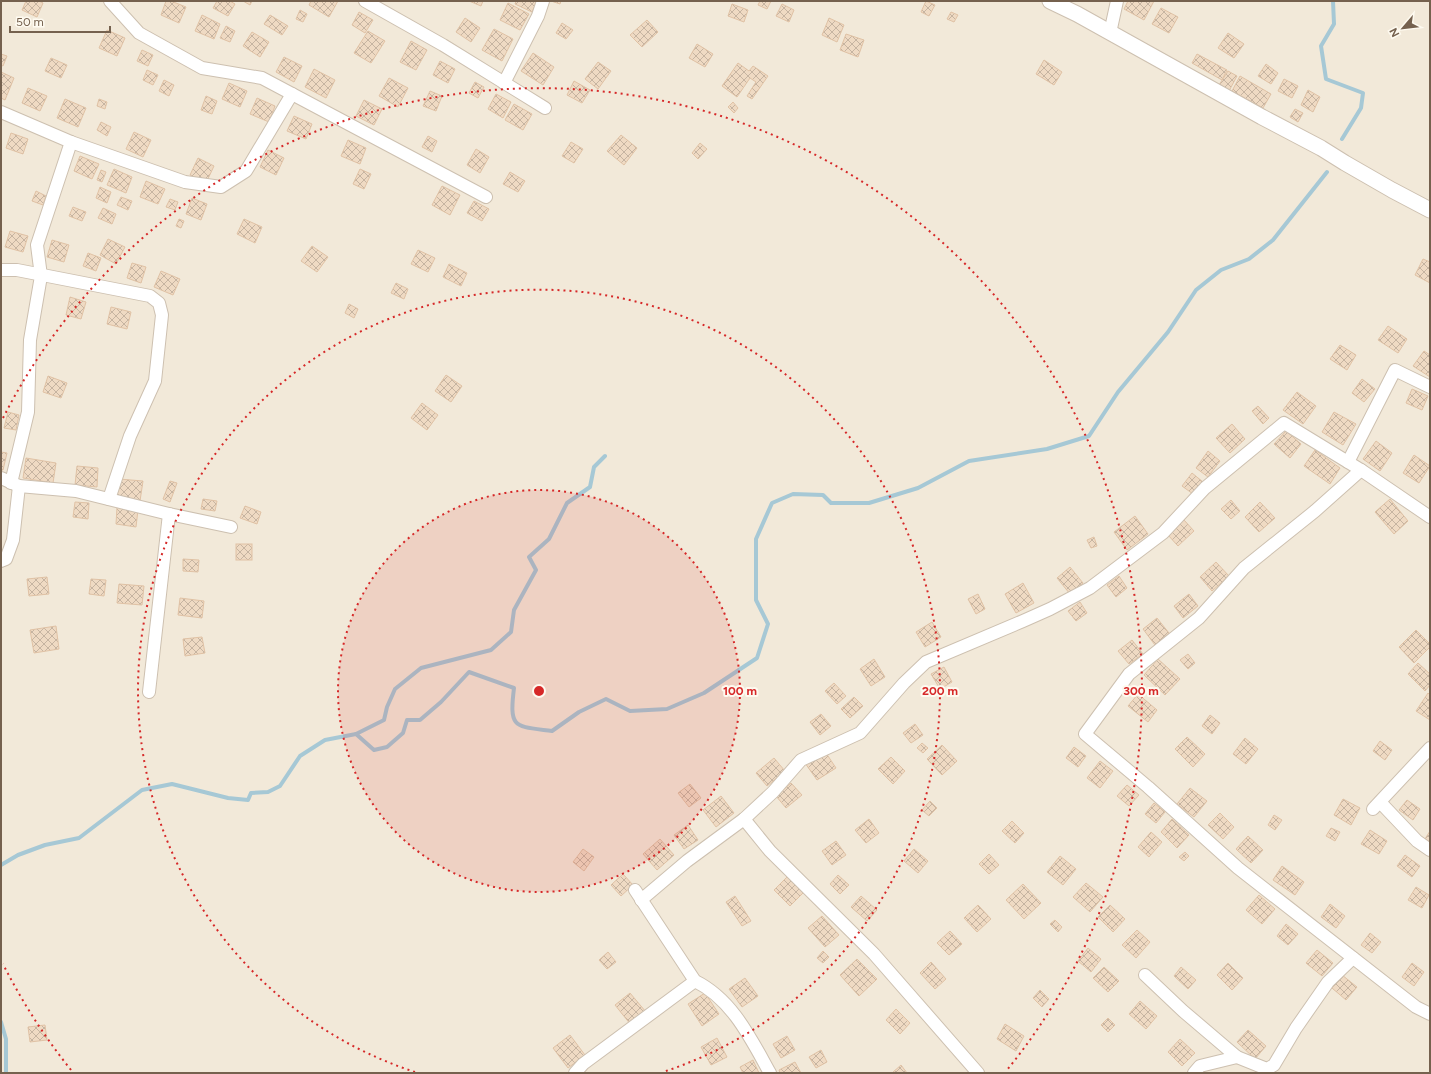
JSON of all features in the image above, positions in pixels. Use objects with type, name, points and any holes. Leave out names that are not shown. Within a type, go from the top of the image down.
[{"type":"street","points":[[110,1],[139,33],[202,68],[262,78],[486,197]]},
{"type":"street","points":[[365,1],[443,45],[545,108]]},
{"type":"street","points":[[504,83],[538,16],[543,1]]},
{"type":"street","points":[[1050,1],[1321,148],[1430,210]]},
{"type":"street","points":[[1110,33],[1117,1]]},
{"type":"street","points":[[1,112],[71,142],[185,182],[221,187],[246,171],[292,94]]},
{"type":"street","points":[[1,561],[6,559],[13,540],[11,482],[28,412],[30,340],[41,276],[37,245],[71,142]]},
{"type":"street","points":[[1,270],[17,270],[41,276],[150,296],[159,303],[162,316],[155,381],[130,436],[109,499]]},
{"type":"street","points":[[1348,462],[1395,370],[1430,387]]},
{"type":"street","points":[[770,1073],[751,1040],[727,1004],[705,986],[695,981],[638,895],[744,819],[773,792],[801,760],[860,733],[904,683],[926,662],[1023,622],[1090,588],[1163,533],[1205,488],[1284,423],[1361,470],[1430,517]]},
{"type":"street","points":[[1361,470],[1315,511],[1244,568],[1199,618],[1129,674],[1085,734],[1148,787],[1238,868],[1416,1007],[1430,1014]]},
{"type":"street","points":[[11,482],[76,491],[169,514],[231,527]]},
{"type":"street","points":[[149,692],[169,514]]},
{"type":"street","points":[[1430,748],[1376,806],[1417,841],[1430,850]]},
{"type":"street","points":[[744,819],[770,851],[874,954],[978,1073]]},
{"type":"street","points":[[1145,975],[1183,1011],[1237,1057],[1267,1070],[1277,1069],[1296,1028],[1328,982],[1353,958]]},
{"type":"street","points":[[575,1073],[583,1064],[695,981]]},
{"type":"street","points":[[1194,1073],[1200,1066],[1237,1057]]},
{"type":"shaded area","points":[[1,1],[1430,1],[1430,1073],[1,1073]]},
{"type":"building","points":[[26,1],[39,1],[43,3],[37,17],[22,10]]},
{"type":"building","points":[[166,1],[171,1],[186,7],[179,23],[161,15]]},
{"type":"building","points":[[217,1],[230,1],[235,4],[228,16],[213,8]]},
{"type":"building","points":[[243,1],[252,1],[250,5]]},
{"type":"building","points":[[311,1],[338,1],[329,17],[309,5]]},
{"type":"building","points":[[469,1],[483,1],[481,6]]},
{"type":"building","points":[[516,1],[537,1],[532,12],[515,4]]},
{"type":"building","points":[[551,1],[561,1],[560,4]]},
{"type":"building","points":[[760,1],[771,1],[767,9],[758,5]]},
{"type":"building","points":[[926,1],[935,5],[929,16],[921,12]]},
{"type":"building","points":[[1128,1],[1154,1],[1144,20],[1124,9]]},
{"type":"building","points":[[508,3],[529,14],[520,30],[500,20]]},
{"type":"building","points":[[732,4],[748,10],[744,22],[728,16]]},
{"type":"building","points":[[782,4],[794,10],[789,22],[776,16]]},
{"type":"building","points":[[1161,8],[1178,17],[1169,33],[1152,24]]},
{"type":"building","points":[[300,10],[307,14],[303,22],[296,19]]},
{"type":"building","points":[[359,12],[373,20],[365,33],[352,25]]},
{"type":"building","points":[[951,12],[958,15],[954,22],[947,19]]},
{"type":"building","points":[[202,15],[220,24],[214,39],[195,31]]},
{"type":"building","points":[[270,15],[288,26],[282,35],[264,24]]},
{"type":"building","points":[[465,18],[480,28],[471,42],[456,32]]},
{"type":"building","points":[[829,18],[844,25],[837,42],[822,35]]},
{"type":"building","points":[[647,20],[658,32],[642,47],[630,35]]},
{"type":"building","points":[[562,23],[573,30],[566,39],[556,33]]},
{"type":"building","points":[[226,26],[235,31],[230,42],[220,38]]},
{"type":"building","points":[[494,29],[513,39],[502,61],[482,50]]},
{"type":"building","points":[[107,30],[125,38],[117,56],[99,48]]},
{"type":"building","points":[[368,31],[385,41],[371,63],[354,53]]},
{"type":"building","points":[[252,32],[269,42],[260,57],[243,46]]},
{"type":"building","points":[[1228,33],[1244,44],[1234,58],[1218,48]]},
{"type":"building","points":[[846,34],[864,40],[858,57],[840,50]]},
{"type":"building","points":[[411,41],[427,50],[416,70],[400,62]]},
{"type":"building","points":[[697,44],[713,54],[705,67],[689,58]]},
{"type":"building","points":[[142,50],[153,55],[148,66],[137,61]]},
{"type":"building","points":[[533,53],[554,67],[543,85],[521,71]]},
{"type":"building","points":[[1,54],[7,56],[3,66],[1,65]]},
{"type":"building","points":[[1197,54],[1227,70],[1222,80],[1192,63]]},
{"type":"building","points":[[284,57],[302,66],[294,82],[276,72]]},
{"type":"building","points":[[51,58],[67,65],[61,78],[45,71]]},
{"type":"building","points":[[1044,60],[1062,72],[1054,85],[1036,74]]},
{"type":"building","points":[[440,61],[455,69],[448,83],[433,75]]},
{"type":"building","points":[[598,62],[611,71],[598,89],[585,79]]},
{"type":"building","points":[[738,63],[749,71],[753,66],[768,76],[752,99],[747,96],[756,82],[750,78],[737,97],[722,86]]},
{"type":"building","points":[[1266,64],[1278,73],[1271,84],[1258,76]]},
{"type":"building","points":[[314,69],[335,80],[326,98],[305,87]]},
{"type":"building","points":[[147,70],[158,75],[153,85],[143,80]]},
{"type":"building","points":[[1228,71],[1237,76],[1229,91],[1219,85]]},
{"type":"building","points":[[1,72],[14,78],[5,100],[1,98]]},
{"type":"building","points":[[1240,76],[1271,94],[1263,108],[1232,91]]},
{"type":"building","points":[[389,78],[408,88],[398,107],[379,96]]},
{"type":"building","points":[[1284,79],[1298,86],[1292,98],[1278,91]]},
{"type":"building","points":[[164,80],[174,85],[169,96],[159,91]]},
{"type":"building","points":[[574,81],[590,90],[582,103],[567,95]]},
{"type":"building","points":[[475,82],[484,87],[478,98],[469,93]]},
{"type":"building","points":[[229,83],[247,91],[240,107],[222,99]]},
{"type":"building","points":[[28,88],[47,96],[40,111],[22,103]]},
{"type":"building","points":[[1308,90],[1320,97],[1313,112],[1301,105]]},
{"type":"building","points":[[430,91],[442,96],[436,111],[423,106]]},
{"type":"building","points":[[496,94],[511,102],[503,118],[488,109]]},
{"type":"building","points":[[206,96],[217,101],[212,114],[201,110]]},
{"type":"building","points":[[257,98],[275,106],[269,122],[250,114]]},
{"type":"building","points":[[65,99],[86,108],[78,127],[57,118]]},
{"type":"building","points":[[99,99],[107,102],[105,109],[97,106]]},
{"type":"building","points":[[364,100],[382,109],[374,125],[356,116]]},
{"type":"building","points":[[733,102],[738,108],[734,113],[728,107]]},
{"type":"building","points":[[514,104],[532,114],[523,130],[505,120]]},
{"type":"building","points":[[1295,109],[1303,113],[1298,122],[1290,117]]},
{"type":"building","points":[[294,116],[312,124],[306,139],[287,131]]},
{"type":"building","points":[[101,122],[111,127],[107,136],[97,130]]},
{"type":"building","points":[[134,132],[151,140],[143,157],[126,149]]},
{"type":"building","points":[[11,133],[28,139],[23,154],[6,148]]},
{"type":"building","points":[[621,135],[637,148],[624,165],[607,151]]},
{"type":"building","points":[[428,136],[437,141],[432,152],[422,147]]},
{"type":"building","points":[[348,140],[366,148],[360,164],[341,156]]},
{"type":"building","points":[[571,142],[583,149],[574,163],[562,156]]},
{"type":"building","points":[[700,143],[707,149],[698,159],[692,153]]},
{"type":"building","points":[[476,149],[489,157],[480,173],[467,165]]},
{"type":"building","points":[[268,150],[284,158],[276,175],[260,167]]},
{"type":"building","points":[[80,156],[99,164],[92,179],[74,171]]},
{"type":"building","points":[[198,158],[214,166],[206,183],[190,175]]},
{"type":"building","points":[[114,169],[132,177],[126,193],[107,185]]},
{"type":"building","points":[[360,169],[371,174],[364,189],[353,184]]},
{"type":"building","points":[[101,170],[106,172],[102,182],[97,180]]},
{"type":"building","points":[[510,172],[525,181],[518,192],[503,184]]},
{"type":"building","points":[[146,181],[165,189],[158,204],[140,197]]},
{"type":"building","points":[[442,186],[460,195],[450,215],[432,205]]},
{"type":"building","points":[[100,187],[111,192],[107,203],[96,198]]},
{"type":"building","points":[[36,191],[46,196],[43,205],[32,201]]},
{"type":"building","points":[[121,197],[132,201],[128,210],[117,205]]},
{"type":"building","points":[[192,198],[207,204],[201,220],[186,214]]},
{"type":"building","points":[[170,199],[178,202],[175,210],[166,207]]},
{"type":"building","points":[[474,201],[489,209],[482,221],[467,213]]},
{"type":"building","points":[[73,207],[86,212],[82,221],[69,216]]},
{"type":"building","points":[[103,208],[116,214],[112,224],[98,218]]},
{"type":"building","points":[[179,219],[184,221],[181,228],[176,226]]},
{"type":"building","points":[[244,219],[262,227],[255,243],[237,234]]},
{"type":"building","points":[[10,231],[28,236],[23,252],[5,247]]},
{"type":"building","points":[[108,239],[125,247],[116,264],[100,255]]},
{"type":"building","points":[[52,240],[69,245],[64,262],[47,257]]},
{"type":"building","points":[[312,246],[328,257],[317,272],[301,261]]},
{"type":"building","points":[[418,250],[435,258],[428,272],[411,264]]},
{"type":"building","points":[[88,253],[101,258],[96,271],[83,266]]},
{"type":"building","points":[[1423,259],[1430,262],[1430,283],[1415,275]]},
{"type":"building","points":[[132,263],[146,267],[141,283],[127,278]]},
{"type":"building","points":[[449,264],[467,273],[461,286],[443,277]]},
{"type":"building","points":[[161,271],[180,279],[173,295],[154,287]]},
{"type":"building","points":[[396,283],[408,289],[404,299],[391,293]]},
{"type":"building","points":[[70,297],[86,302],[81,319],[66,315]]},
{"type":"building","points":[[349,304],[358,309],[354,318],[345,313]]},
{"type":"building","points":[[111,307],[131,312],[127,329],[107,324]]},
{"type":"building","points":[[1388,326],[1407,339],[1398,353],[1378,340]]},
{"type":"building","points":[[1340,345],[1356,355],[1347,370],[1330,359]]},
{"type":"building","points":[[1424,351],[1430,355],[1430,377],[1413,366]]},
{"type":"building","points":[[446,375],[462,386],[451,402],[435,391]]},
{"type":"building","points":[[48,376],[67,383],[61,398],[43,392]]},
{"type":"building","points":[[1362,379],[1375,389],[1364,402],[1352,393]]},
{"type":"building","points":[[1412,389],[1428,396],[1422,410],[1406,403]]},
{"type":"building","points":[[1297,392],[1316,406],[1303,424],[1283,410]]},
{"type":"building","points":[[422,403],[438,415],[427,430],[411,418]]},
{"type":"building","points":[[1258,406],[1269,418],[1263,424],[1252,411]]},
{"type":"building","points":[[8,412],[19,415],[16,430],[4,428]]},
{"type":"building","points":[[1334,412],[1356,424],[1343,445],[1322,432]]},
{"type":"building","points":[[1232,424],[1245,439],[1230,453],[1216,438]]},
{"type":"building","points":[[1286,431],[1301,444],[1290,458],[1274,444]]},
{"type":"building","points":[[1376,441],[1392,453],[1380,471],[1363,459]]},
{"type":"building","points":[[1315,450],[1340,468],[1330,484],[1304,466]]},
{"type":"building","points":[[1208,451],[1220,461],[1208,477],[1196,468]]},
{"type":"building","points":[[1,452],[7,453],[3,470],[1,470]]},
{"type":"building","points":[[1414,455],[1430,466],[1419,483],[1403,473]]},
{"type":"building","points":[[26,458],[56,463],[53,483],[23,478]]},
{"type":"building","points":[[77,466],[98,468],[97,487],[75,485]]},
{"type":"building","points":[[1192,473],[1203,482],[1193,494],[1182,486]]},
{"type":"building","points":[[119,479],[143,481],[140,501],[117,498]]},
{"type":"building","points":[[170,481],[177,483],[170,502],[163,499]]},
{"type":"building","points":[[203,499],[217,501],[215,511],[201,509]]},
{"type":"building","points":[[1390,499],[1408,521],[1394,534],[1375,512]]},
{"type":"building","points":[[1231,500],[1240,511],[1231,519],[1221,509]]},
{"type":"building","points":[[75,502],[89,503],[88,519],[73,517]]},
{"type":"building","points":[[1260,502],[1275,518],[1259,532],[1245,517]]},
{"type":"building","points":[[245,506],[261,512],[257,524],[240,518]]},
{"type":"building","points":[[117,507],[138,510],[136,527],[116,524]]},
{"type":"building","points":[[1135,516],[1148,534],[1127,550],[1114,532]]},
{"type":"building","points":[[1184,520],[1194,531],[1178,546],[1168,535]]},
{"type":"building","points":[[1094,537],[1097,546],[1091,548],[1087,540]]},
{"type":"building","points":[[236,544],[252,544],[252,560],[236,560]]},
{"type":"building","points":[[183,559],[199,560],[198,572],[183,571]]},
{"type":"building","points":[[1216,562],[1229,576],[1212,591],[1200,577]]},
{"type":"building","points":[[1070,567],[1083,583],[1070,594],[1057,578]]},
{"type":"building","points":[[1119,576],[1127,588],[1116,597],[1107,585]]},
{"type":"building","points":[[47,577],[49,594],[29,596],[27,579]]},
{"type":"building","points":[[91,579],[106,580],[104,596],[89,594]]},
{"type":"building","points":[[1023,583],[1034,603],[1016,613],[1005,594]]},
{"type":"building","points":[[119,584],[144,586],[142,605],[117,603]]},
{"type":"building","points":[[978,594],[985,609],[976,614],[968,599]]},
{"type":"building","points":[[1189,594],[1198,606],[1183,618],[1174,606]]},
{"type":"building","points":[[180,598],[204,601],[202,618],[178,615]]},
{"type":"building","points":[[1080,602],[1087,613],[1076,621],[1068,611]]},
{"type":"building","points":[[1157,618],[1169,633],[1155,645],[1143,629]]},
{"type":"building","points":[[932,622],[941,637],[925,647],[916,632]]},
{"type":"building","points":[[56,626],[59,649],[34,653],[30,630]]},
{"type":"building","points":[[1416,630],[1430,644],[1430,647],[1414,663],[1399,647]]},
{"type":"building","points":[[202,637],[205,653],[185,656],[183,639]]},
{"type":"building","points":[[1132,640],[1143,654],[1129,664],[1118,651]]},
{"type":"building","points":[[1188,654],[1195,663],[1188,669],[1180,660]]},
{"type":"building","points":[[874,659],[885,677],[871,686],[860,669]]},
{"type":"building","points":[[1158,659],[1180,679],[1165,695],[1144,675]]},
{"type":"building","points":[[1418,663],[1430,674],[1430,685],[1425,691],[1408,674]]},
{"type":"building","points":[[944,667],[952,682],[940,689],[931,674]]},
{"type":"building","points":[[834,683],[846,696],[837,704],[825,691]]},
{"type":"building","points":[[1428,693],[1430,695],[1430,720],[1416,711]]},
{"type":"building","points":[[1138,694],[1157,710],[1148,722],[1128,706]]},
{"type":"building","points":[[854,697],[863,706],[850,718],[841,709]]},
{"type":"building","points":[[821,714],[831,726],[820,735],[810,722]]},
{"type":"building","points":[[1210,715],[1220,723],[1212,734],[1202,726]]},
{"type":"building","points":[[915,724],[923,735],[911,743],[903,733]]},
{"type":"building","points":[[1187,737],[1205,754],[1193,767],[1175,749]]},
{"type":"building","points":[[1245,738],[1258,749],[1246,764],[1233,754]]},
{"type":"building","points":[[1380,741],[1392,750],[1385,760],[1373,751]]},
{"type":"building","points":[[922,743],[928,748],[923,753],[917,748]]},
{"type":"building","points":[[942,745],[957,761],[942,775],[927,759]]},
{"type":"building","points":[[1074,747],[1086,756],[1078,767],[1066,758]]},
{"type":"building","points":[[824,750],[836,768],[817,780],[805,763]]},
{"type":"building","points":[[891,757],[905,771],[893,784],[878,769]]},
{"type":"building","points":[[774,758],[785,771],[767,786],[756,773]]},
{"type":"building","points":[[1100,761],[1113,771],[1100,788],[1087,778]]},
{"type":"building","points":[[791,783],[802,795],[786,808],[776,796]]},
{"type":"building","points":[[690,784],[701,798],[689,807],[678,793]]},
{"type":"building","points":[[1127,785],[1139,795],[1129,806],[1117,796]]},
{"type":"building","points":[[1190,788],[1207,801],[1194,817],[1177,804]]},
{"type":"building","points":[[721,796],[734,813],[716,827],[703,810]]},
{"type":"building","points":[[1343,799],[1360,808],[1351,825],[1334,815]]},
{"type":"building","points":[[1407,800],[1420,809],[1413,820],[1399,810]]},
{"type":"building","points":[[930,801],[937,808],[929,816],[922,810]]},
{"type":"building","points":[[1154,803],[1165,812],[1156,823],[1145,814]]},
{"type":"building","points":[[1220,813],[1234,827],[1223,839],[1208,825]]},
{"type":"building","points":[[1274,815],[1282,820],[1275,830],[1268,825]]},
{"type":"building","points":[[869,819],[879,833],[866,843],[855,830]]},
{"type":"building","points":[[1172,819],[1189,835],[1177,848],[1161,832]]},
{"type":"building","points":[[1012,821],[1024,833],[1015,843],[1002,831]]},
{"type":"building","points":[[688,825],[698,840],[684,849],[674,835]]},
{"type":"building","points":[[1331,828],[1340,832],[1335,841],[1326,836]]},
{"type":"building","points":[[1370,830],[1387,841],[1379,854],[1361,844]]},
{"type":"building","points":[[1430,831],[1430,842],[1425,839]]},
{"type":"building","points":[[1151,832],[1162,842],[1149,857],[1138,847]]},
{"type":"building","points":[[1248,836],[1263,850],[1251,863],[1236,849]]},
{"type":"building","points":[[660,839],[674,855],[657,870],[643,854]]},
{"type":"building","points":[[836,841],[846,855],[832,865],[822,851]]},
{"type":"building","points":[[583,849],[594,857],[584,871],[573,862]]},
{"type":"building","points":[[914,849],[928,861],[918,873],[904,861]]},
{"type":"building","points":[[1185,852],[1189,856],[1184,861],[1179,857]]},
{"type":"building","points":[[989,854],[999,865],[989,874],[979,864]]},
{"type":"building","points":[[1405,855],[1420,866],[1412,877],[1397,866]]},
{"type":"building","points":[[1060,856],[1076,869],[1063,885],[1047,872]]},
{"type":"building","points":[[1282,866],[1304,882],[1295,895],[1273,880]]},
{"type":"building","points":[[623,874],[633,885],[621,896],[611,885]]},
{"type":"building","points":[[838,875],[849,885],[840,894],[830,884]]},
{"type":"building","points":[[787,877],[803,893],[790,906],[774,890]]},
{"type":"building","points":[[1086,883],[1103,897],[1090,912],[1073,897]]},
{"type":"building","points":[[1023,884],[1041,903],[1024,919],[1006,900]]},
{"type":"building","points":[[1416,887],[1429,895],[1422,908],[1408,900]]},
{"type":"building","points":[[1259,895],[1275,909],[1262,924],[1246,910]]},
{"type":"building","points":[[735,896],[751,921],[742,926],[726,902]]},
{"type":"building","points":[[861,896],[877,910],[867,921],[851,907]]},
{"type":"building","points":[[1330,904],[1345,916],[1336,928],[1321,917]]},
{"type":"building","points":[[978,905],[991,919],[977,932],[964,918]]},
{"type":"building","points":[[1110,905],[1125,919],[1113,932],[1098,917]]},
{"type":"building","points":[[822,916],[839,935],[825,947],[808,928]]},
{"type":"building","points":[[1055,920],[1062,927],[1058,932],[1050,924]]},
{"type":"building","points":[[1286,924],[1298,934],[1288,945],[1277,936]]},
{"type":"building","points":[[1137,930],[1150,942],[1136,958],[1122,945]]},
{"type":"building","points":[[950,931],[962,944],[949,955],[937,943]]},
{"type":"building","points":[[1370,933],[1381,942],[1372,953],[1361,945]]},
{"type":"building","points":[[1088,948],[1101,959],[1091,972],[1078,961]]},
{"type":"building","points":[[1317,950],[1333,963],[1322,976],[1306,963]]},
{"type":"building","points":[[823,951],[829,957],[823,963],[817,958]]},
{"type":"building","points":[[608,952],[616,962],[607,969],[599,960]]},
{"type":"building","points":[[857,959],[877,979],[859,996],[840,975]]},
{"type":"building","points":[[931,962],[946,979],[935,989],[920,973]]},
{"type":"building","points":[[1228,963],[1243,978],[1232,990],[1217,975]]},
{"type":"building","points":[[1412,963],[1424,972],[1414,986],[1402,977]]},
{"type":"building","points":[[1104,967],[1119,981],[1108,992],[1093,978]]},
{"type":"building","points":[[1181,967],[1196,980],[1188,989],[1174,976]]},
{"type":"building","points":[[1342,975],[1357,987],[1346,1000],[1332,988]]},
{"type":"building","points":[[745,978],[758,996],[742,1007],[729,989]]},
{"type":"building","points":[[1040,990],[1049,999],[1042,1007],[1033,998]]},
{"type":"building","points":[[630,993],[646,1012],[631,1025],[615,1005]]},
{"type":"building","points":[[705,993],[719,1014],[702,1026],[688,1004]]},
{"type":"building","points":[[1140,1001],[1157,1016],[1146,1029],[1129,1014]]},
{"type":"building","points":[[896,1009],[910,1023],[900,1034],[886,1020]]},
{"type":"building","points":[[1108,1018],[1115,1025],[1108,1032],[1101,1025]]},
{"type":"building","points":[[1005,1024],[1024,1036],[1016,1051],[997,1039]]},
{"type":"building","points":[[45,1025],[47,1040],[30,1042],[28,1027]]},
{"type":"building","points":[[1248,1030],[1266,1046],[1255,1059],[1237,1042]]},
{"type":"building","points":[[570,1035],[585,1055],[568,1068],[553,1048]]},
{"type":"building","points":[[787,1036],[795,1050],[781,1058],[773,1044]]},
{"type":"building","points":[[717,1038],[727,1057],[711,1065],[701,1047]]},
{"type":"building","points":[[1180,1039],[1195,1053],[1182,1066],[1168,1052]]},
{"type":"building","points":[[821,1050],[827,1062],[816,1068],[809,1057]]},
{"type":"building","points":[[753,1060],[759,1073],[743,1073],[740,1067]]},
{"type":"building","points":[[795,1062],[801,1073],[780,1073],[779,1070]]},
{"type":"building","points":[[901,1065],[907,1073],[892,1073]]},
{"type":"waterway","points":[[1333,1],[1334,24],[1321,46],[1326,79],[1363,93],[1361,108],[1342,139]]},
{"type":"waterway","points":[[1,865],[18,855],[45,845],[79,838],[142,790],[172,784],[228,798],[248,800],[251,793],[268,792],[280,786],[300,756],[325,740],[356,734],[374,750],[387,747],[403,733],[407,720],[420,720],[441,702],[469,672],[514,688],[512,711],[517,723],[529,728],[552,731],[579,712],[606,699],[630,711],[667,709],[704,693],[757,658],[768,624],[756,600],[756,539],[772,503],[793,494],[823,495],[831,503],[869,503],[918,488],[969,461],[1047,449],[1089,436],[1118,392],[1168,332],[1196,290],[1221,270],[1249,259],[1273,240],[1327,172]]},
{"type":"waterway","points":[[356,734],[384,720],[387,707],[395,689],[421,668],[491,650],[511,632],[514,610],[536,570],[529,557],[549,539],[567,503],[590,487],[594,467],[605,456]]},
{"type":"waterway","points":[[1,1022],[6,1039],[6,1073]]}]
